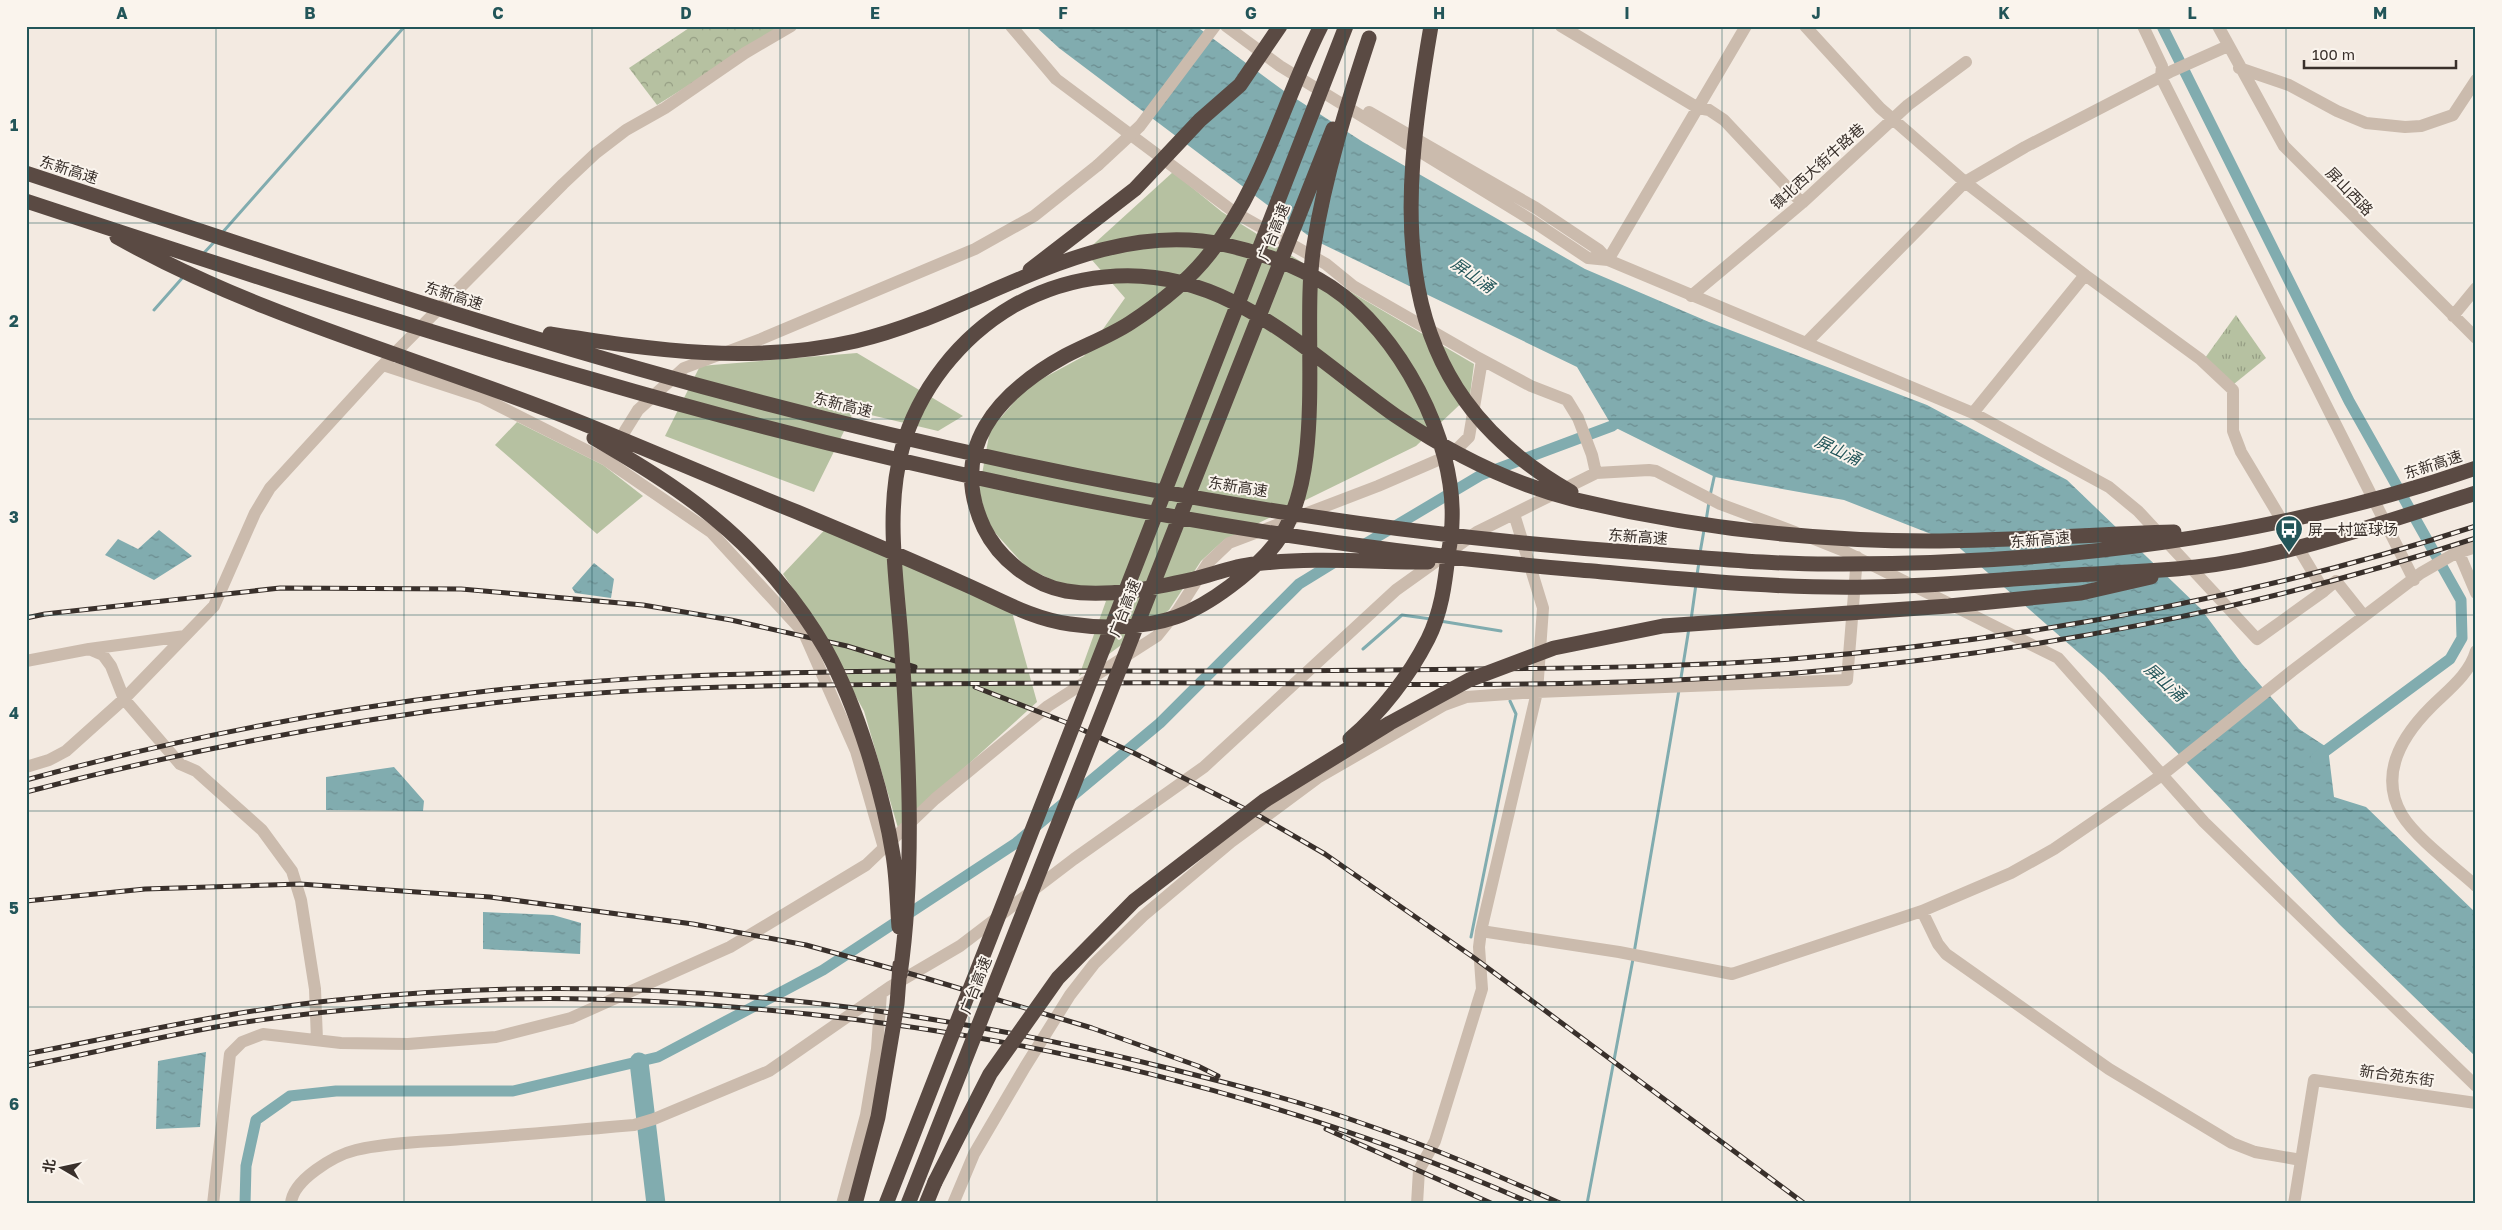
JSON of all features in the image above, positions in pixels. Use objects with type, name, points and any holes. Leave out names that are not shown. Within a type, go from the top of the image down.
[{"type":"highway","points":[[1004,286],[1060,248],[1134,189],[1200,120],[1240,85],[1280,26]]},
{"type":"highway","points":[[1321,26],[1245,198],[1228,228],[1209,255],[1148,310],[1128,325],[1036,374],[1014,391],[996,410],[982,432],[970,467],[978,514],[989,537],[1000,552],[1024,573],[1044,584],[1066,591],[1109,592],[1150,588],[1250,564],[1279,562],[1492,562]]},
{"type":"highway","name":"广台高速","points":[[886,1204],[1010,882],[1142,552],[1346,26]]},
{"type":"highway","points":[[1432,26],[1419,99],[1411,200],[1410,240],[1419,299],[1430,335],[1453,384],[1466,404],[1501,442],[1529,466],[1552,482],[1597,504]]},
{"type":"highway","points":[[90,222],[158,260],[219,289],[313,326],[551,410],[878,545],[1042,618],[1091,626],[1150,623],[1178,617],[1214,596],[1255,565],[1277,541],[1294,507],[1302,478],[1307,438],[1310,389],[1309,285],[1314,242],[1346,106],[1371,32]]},
{"type":"highway","name":"广台高速","points":[[908,1204],[1371,32]]},
{"type":"highway","name":"东新高速","points":[[26,173],[482,323],[724,392],[902,437],[1131,485],[1324,518],[1436,533],[1567,548],[1761,562],[1838,564],[1948,562],[2044,557],[2120,549],[2335,510],[2420,488],[2476,468]]},
{"type":"highway","points":[[26,201],[568,373],[738,420],[866,451],[1081,498],[1201,520],[1492,562],[1743,584],[1864,587],[2197,567]]},
{"type":"highway","points":[[482,323],[654,350],[698,354],[760,354],[820,348],[873,337],[934,317],[1004,286],[1108,247],[1140,241],[1170,239],[1226,245],[1286,263],[1331,287],[1358,307],[1403,360],[1439,440],[1450,486],[1452,521],[1443,595],[1429,636],[1406,678],[1378,714],[1318,767]]},
{"type":"highway","points":[[855,1204],[878,1118],[891,1043],[907,925],[909,874],[905,693],[893,528],[896,480],[909,429],[932,384],[948,361],[965,343],[1004,311],[1041,292],[1094,278],[1141,276],[1201,287],[1237,303],[1276,326],[1397,416],[1448,448],[1523,484],[1597,504],[1706,525],[1863,539],[1927,541],[2030,540],[2141,533],[2226,531]]},
{"type":"highway","points":[[551,410],[684,495],[715,518],[745,546],[775,580],[813,629],[827,651],[852,711],[885,813],[896,889],[900,975]]},
{"type":"highway","points":[[926,1204],[935,1182],[990,1074],[1058,978],[1134,901],[1264,801],[1390,723],[1469,680],[1554,648],[1663,626],[1949,606],[2081,593],[2197,567],[2260,556],[2341,535],[2476,493]]},
{"type":"street","points":[[26,766],[48,760],[66,751],[124,699],[214,606],[255,513],[270,488],[383,365],[596,153],[626,130],[665,108],[745,53],[791,26]]},
{"type":"street","points":[[1011,26],[1056,79],[1234,212],[1326,264],[1353,286],[1482,360],[1531,386],[1562,397],[1572,404],[1592,455],[1596,473]]},
{"type":"street","points":[[606,460],[638,410],[684,368],[761,339],[975,248],[1034,216],[1098,165],[1140,126],[1215,26]]},
{"type":"street","points":[[1226,26],[1280,66],[1321,83],[1536,208],[1599,250],[1608,260],[1973,413],[2109,487],[2138,511],[2257,638],[2336,582],[2364,616]]},
{"type":"street","points":[[1561,26],[1698,108],[1709,110],[1724,120],[1802,203]]},
{"type":"street","points":[[1608,260],[1746,26]]},
{"type":"street","points":[[1805,26],[1892,119],[1965,182],[2085,275],[2200,359],[2233,390],[2233,431],[2241,452],[2324,591]]},
{"type":"street","points":[[2143,26],[2418,576]]},
{"type":"street","name":"屏山西路","points":[[2218,26],[2239,68],[2284,146],[2476,338]]},
{"type":"street","points":[[1806,343],[1965,182],[2025,146],[2167,74],[2228,46]]},
{"type":"street","name":"镇北西大街牛路巷","points":[[1691,296],[1802,203],[1908,105],[1966,62]]},
{"type":"street","points":[[2239,68],[2289,85],[2338,112],[2366,123],[2405,127],[2421,126],[2453,115],[2476,80]]},
{"type":"street","points":[[1973,413],[2085,275]]},
{"type":"street","points":[[2453,316],[2476,288]]},
{"type":"street","points":[[213,1204],[230,1054],[242,1042],[263,1034],[341,1043],[408,1044],[496,1037],[571,1018],[730,947],[866,865],[935,799],[1048,706],[1157,636],[1178,610],[1208,563],[1229,543],[1378,486],[1452,454],[1469,437],[1482,360]]},
{"type":"street","points":[[383,365],[481,396],[606,460],[711,532],[804,633],[856,751],[884,848]]},
{"type":"street","points":[[291,1204],[291,1199],[304,1180],[329,1160],[356,1150],[411,1143],[634,1125],[654,1119],[769,1071],[881,993],[960,946],[1074,859],[1204,767],[1396,590],[1477,532],[1596,473],[1656,471],[1720,504],[1857,557],[2058,658],[2204,822],[2476,1086]]},
{"type":"street","points":[[1417,1204],[1419,1170],[1435,1141],[1482,989],[1479,947],[1481,931],[1537,692],[1543,608],[1514,514]]},
{"type":"street","points":[[1481,931],[1619,952],[1732,974],[1922,911],[2010,873],[2054,848],[2162,775],[2292,671],[2418,576],[2456,554],[2476,547]]},
{"type":"street","points":[[2456,554],[2476,592]]},
{"type":"street","points":[[953,1204],[974,1154],[1070,995],[1094,964],[1143,916],[1231,842],[1319,778],[1444,704],[1466,697],[1537,692],[1847,680],[1857,557]]},
{"type":"street","points":[[26,660],[90,648],[185,636]]},
{"type":"street","points":[[90,648],[103,655],[111,666],[124,699],[180,764],[196,771],[262,830],[292,871],[301,900],[315,989],[317,1040]]},
{"type":"street","points":[[2476,652],[2466,673],[2415,723],[2403,738],[2392,777],[2395,798],[2406,821],[2476,886]]},
{"type":"street","points":[[1922,911],[1938,944],[1946,954],[2109,1069],[2243,1149],[2301,1160],[2294,1204]]},
{"type":"street","points":[[842,1204],[866,1115],[877,1049],[881,993]]},
{"type":"street","name":"新合苑东街","points":[[2301,1160],[2314,1080],[2476,1103]]},
{"type":"green space","points":[[692,26],[784,26],[657,105],[629,68]]},
{"type":"green space","points":[[1173,172],[1222,212],[1327,278],[1474,364],[1470,395],[1416,446],[1224,540],[1201,561],[1169,610],[1079,676],[1106,601],[1058,583],[1026,567],[989,526],[979,491],[990,430],[1027,387],[1084,356],[1125,298],[1085,252]]},
{"type":"green space","points":[[2236,315],[2266,358],[2234,384],[2205,358]]},
{"type":"green space","points":[[857,353],[963,416],[938,431],[854,411],[814,492],[665,436],[700,366]]},
{"type":"green space","points":[[517,422],[603,465],[643,496],[597,534],[495,445]]},
{"type":"green space","points":[[834,520],[1012,612],[1037,702],[898,828],[864,711],[808,610],[783,574]]},
{"type":"water","name":"屏山涌","points":[[1035,26],[1196,26],[1284,91],[1363,142],[1585,269],[1709,322],[1927,405],[2067,480],[2201,609],[2242,664],[2299,729],[2328,748],[2334,797],[2366,807],[2476,913],[2476,1057],[2339,924],[2104,675],[1954,543],[1844,500],[1715,477],[1612,426],[1577,367],[1314,240],[1059,48]]},
{"type":"water","points":[[159,530],[192,556],[154,580],[105,555],[118,539],[138,549]]},
{"type":"water","points":[[594,563],[614,579],[611,598],[575,593],[572,588]]},
{"type":"water","points":[[394,767],[424,801],[423,811],[326,810],[326,777]]},
{"type":"water","points":[[483,912],[553,915],[581,923],[580,954],[483,949]]},
{"type":"water","points":[[206,1052],[200,1127],[156,1129],[158,1061]]},
{"type":"waterway","points":[[222,233],[405,26]]},
{"type":"waterway","points":[[2162,26],[2349,401],[2461,600],[2462,638],[2450,659],[2316,758]]},
{"type":"waterway","points":[[203,254],[216,240]]},
{"type":"waterway","points":[[154,310],[184,276]]},
{"type":"waterway","points":[[1360,547],[1481,475],[1612,426],[1623,418]]},
{"type":"waterway","points":[[1710,496],[1715,473]]},
{"type":"waterway","points":[[1706,521],[1709,502]]},
{"type":"waterway","points":[[1700,553],[1704,530]]},
{"type":"waterway","points":[[245,1204],[246,1166],[256,1120],[290,1096],[336,1091],[513,1091],[658,1057],[823,970],[1016,843],[1160,723],[1299,584],[1338,560]]},
{"type":"waterway","points":[[1697,575],[1699,562]]},
{"type":"waterway","points":[[1691,620],[1696,584]]},
{"type":"waterway","points":[[1363,649],[1402,615],[1431,619]]},
{"type":"waterway","points":[[1440,621],[1501,631]]},
{"type":"waterway","points":[[1680,684],[1689,628]]},
{"type":"waterway","points":[[1634,953],[1679,690]]},
{"type":"waterway","points":[[1471,937],[1516,714],[1510,701]]},
{"type":"waterway","points":[[1587,1204],[1633,959]]},
{"type":"waterway","points":[[639,1062],[656,1204]]},
{"type":"railway","points":[[26,780],[136,752],[303,718],[471,693],[628,679],[733,674],[892,671],[1332,671],[1635,667],[1752,662],[1878,651],[2051,628],[2223,595],[2393,552],[2476,526]]},
{"type":"railway","points":[[26,792],[199,751],[374,719],[492,703],[612,692],[811,685],[1115,683],[1438,685],[1585,683],[1733,677],[1891,664],[2060,640],[2229,606],[2313,586],[2476,538]]},
{"type":"railway","points":[[26,618],[45,614],[280,588],[461,589],[643,605],[731,620],[847,646],[915,667]]},
{"type":"railway","points":[[975,687],[1065,722],[1134,753],[1261,817],[1325,854],[1473,957],[1805,1204]]},
{"type":"railway","points":[[26,901],[145,889],[300,884],[490,897],[693,924],[806,945],[915,975],[1092,1028],[1198,1066],[1218,1076]]},
{"type":"railway","points":[[26,1054],[258,1010],[337,1000],[441,992],[544,989],[648,990],[751,997],[854,1008],[956,1023],[1058,1043],[1262,1092],[1339,1115],[1414,1142],[1562,1204]]},
{"type":"railway","points":[[26,1066],[218,1026],[313,1013],[415,1004],[516,999],[606,999],[756,1009],[956,1034],[1055,1052],[1153,1075],[1250,1101],[1346,1131],[1440,1166],[1533,1204]]},
{"type":"railway","points":[[1326,1129],[1493,1204]]},
{"type":"place","name":"屏一村篮球场","points":[[2289,553]]}]
